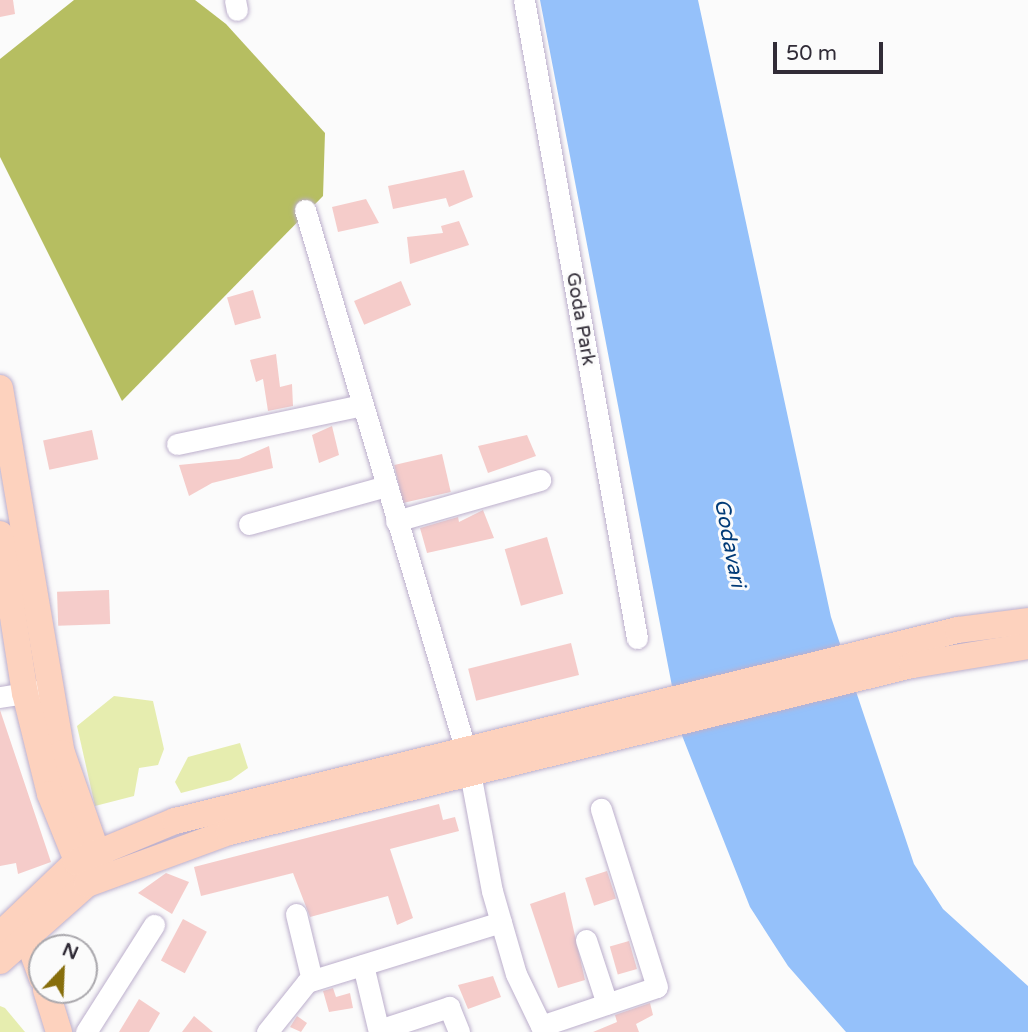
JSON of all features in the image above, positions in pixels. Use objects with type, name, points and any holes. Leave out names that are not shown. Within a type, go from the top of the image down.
[{"type":"main road","points":[[0,388],[62,754],[91,869]]},
{"type":"main road","points":[[0,534],[12,695],[50,794],[91,869]]},
{"type":"main road","points":[[635,723],[958,630],[1028,621]]},
{"type":"main road","points":[[0,961],[25,928],[91,869],[175,821],[912,665],[1028,646]]},
{"type":"main road","points":[[0,935],[25,928]]},
{"type":"main road","points":[[25,928],[28,937]]},
{"type":"main road","points":[[50,1004],[59,1032]]},
{"type":"street","name":"Goda Park","points":[[524,0],[637,638]]},
{"type":"street","points":[[305,210],[468,761],[501,922],[542,1029],[657,987],[601,809]]},
{"type":"street","points":[[177,444],[362,405]]},
{"type":"street","points":[[396,521],[540,480]]},
{"type":"street","points":[[249,524],[386,486]]},
{"type":"street","points":[[12,695],[51,689]]},
{"type":"street","points":[[296,914],[312,980]]},
{"type":"street","points":[[267,1032],[312,980],[501,922]]},
{"type":"street","points":[[86,1032],[153,925]]},
{"type":"street","points":[[586,940],[607,1004]]},
{"type":"street","points":[[363,965],[379,1031],[449,1007],[459,1032]]},
{"type":"green space","points":[[74,0],[195,0],[226,24],[325,133],[323,196],[122,401],[0,157],[0,59]]},
{"type":"green space","points":[[114,696],[153,701],[164,749],[158,765],[139,768],[134,796],[95,806],[77,726]]},
{"type":"green space","points":[[240,743],[248,768],[231,780],[181,793],[175,782],[188,757]]},
{"type":"green space","points":[[0,1006],[5,1008],[25,1032],[0,1032]]},
{"type":"water","name":"Godavari","points":[[540,0],[698,0],[831,617],[914,864],[943,909],[1028,986],[1028,1032],[846,1032],[788,966],[750,907],[681,733]]},
{"type":"building","points":[[0,0],[13,0],[15,14],[0,17]]},
{"type":"building","points":[[464,170],[473,197],[449,207],[446,198],[393,209],[388,186]]},
{"type":"building","points":[[366,199],[379,223],[338,232],[332,207]]},
{"type":"building","points":[[459,221],[469,245],[410,264],[407,237],[443,233],[441,226]]},
{"type":"building","points":[[401,281],[411,305],[364,325],[354,301]]},
{"type":"building","points":[[253,290],[261,318],[235,325],[227,297]]},
{"type":"building","points":[[276,354],[280,387],[292,384],[293,406],[268,411],[263,379],[256,382],[250,360]]},
{"type":"building","points":[[332,426],[339,455],[319,463],[312,435]]},
{"type":"building","points":[[92,430],[98,459],[49,470],[43,440]]},
{"type":"building","points":[[527,435],[536,456],[488,473],[478,446]]},
{"type":"building","points":[[269,446],[273,468],[212,483],[189,496],[179,465],[239,459]]},
{"type":"building","points":[[442,454],[451,492],[403,503],[394,465]]},
{"type":"building","points":[[483,510],[494,538],[427,553],[420,528],[458,517],[459,522]]},
{"type":"building","points":[[547,537],[563,594],[521,606],[505,549]]},
{"type":"building","points":[[109,590],[110,624],[58,626],[57,592]]},
{"type":"building","points":[[571,643],[579,675],[476,701],[468,669]]},
{"type":"building","points":[[0,710],[51,862],[18,874],[16,863],[0,866]]},
{"type":"building","points":[[439,804],[443,820],[455,817],[459,831],[390,849],[413,918],[397,925],[388,896],[310,917],[293,873],[201,896],[194,867]]},
{"type":"building","points":[[607,871],[616,899],[594,906],[585,878]]},
{"type":"building","points":[[166,873],[189,882],[172,914],[138,893]]},
{"type":"building","points":[[565,892],[585,980],[558,988],[530,904]]},
{"type":"building","points":[[183,919],[207,932],[185,973],[161,960]]},
{"type":"building","points":[[629,941],[637,969],[618,974],[610,947]]},
{"type":"building","points":[[493,976],[501,997],[468,1009],[458,985]]},
{"type":"building","points":[[333,988],[336,997],[350,993],[353,1008],[329,1012],[323,991]]},
{"type":"building","points":[[139,999],[160,1013],[149,1032],[119,1032]]},
{"type":"building","points":[[650,1003],[653,1015],[636,1024],[639,1032],[593,1032],[617,1022],[615,1015]]},
{"type":"building","points":[[194,1016],[213,1032],[182,1032]]},
{"type":"building","points":[[297,1016],[307,1023],[301,1032],[290,1027]]}]
